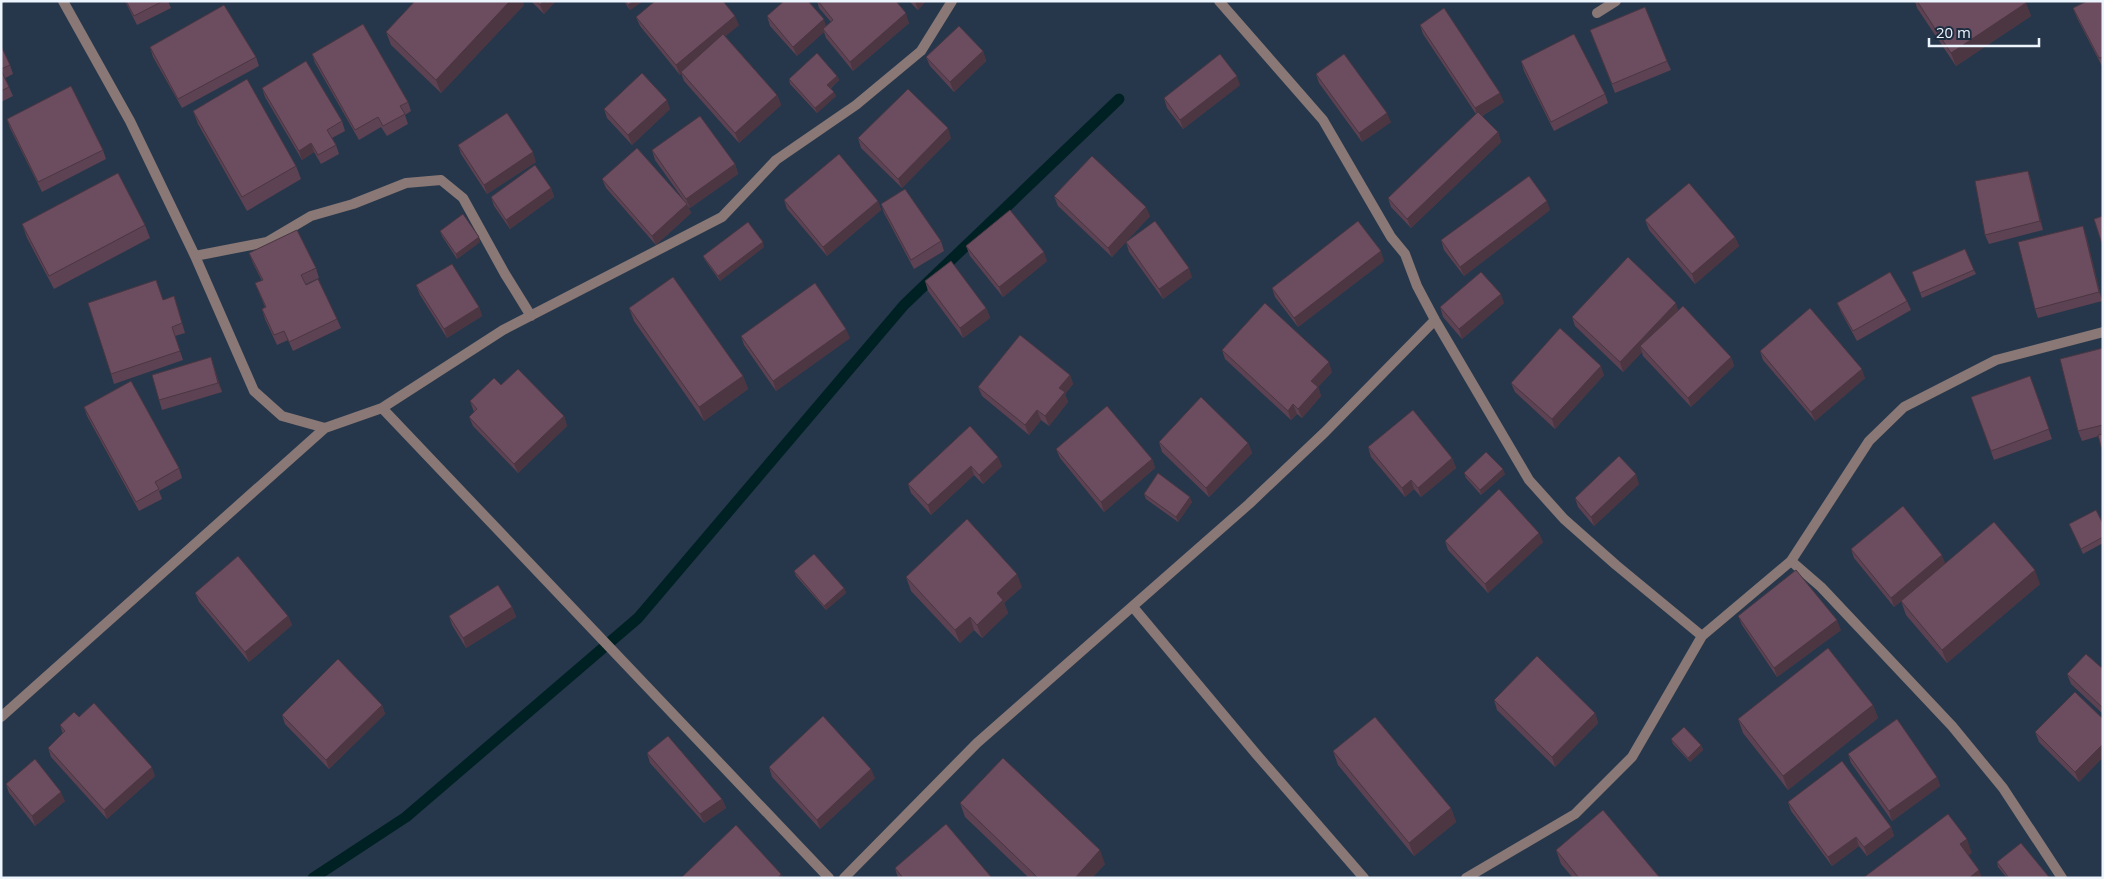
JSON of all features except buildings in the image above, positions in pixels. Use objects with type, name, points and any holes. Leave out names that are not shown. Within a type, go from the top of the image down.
[{"type":"street","points":[[63,1],[130,121],[195,256],[254,391],[282,416],[325,428]]},
{"type":"street","points":[[1,717],[325,428],[382,408],[503,330],[722,217],[776,160],[856,105],[921,51],[952,1]]},
{"type":"street","points":[[1219,1],[1323,120],[1391,237],[1405,254],[1417,286],[1434,320],[1529,480],[1564,519],[1702,636]]},
{"type":"street","points":[[1597,13],[1616,1]]},
{"type":"street","points":[[195,256],[267,242],[311,216],[353,204],[406,183],[442,180],[463,198],[505,274],[531,316]]},
{"type":"street","points":[[844,878],[978,743],[1249,504],[1298,458],[1434,320]]},
{"type":"street","points":[[1466,878],[1575,814],[1632,757],[1702,636],[1791,561],[1869,441],[1904,407],[1996,360],[2103,332]]},
{"type":"street","points":[[382,408],[829,878]]},
{"type":"street","points":[[1791,561],[1821,587],[1952,726],[2003,788],[2062,878]]},
{"type":"street","points":[[1133,607],[1257,755],[1364,878]]},
{"type":"waterway","points":[[313,878],[406,817],[638,618],[904,305],[1119,99]]}]
